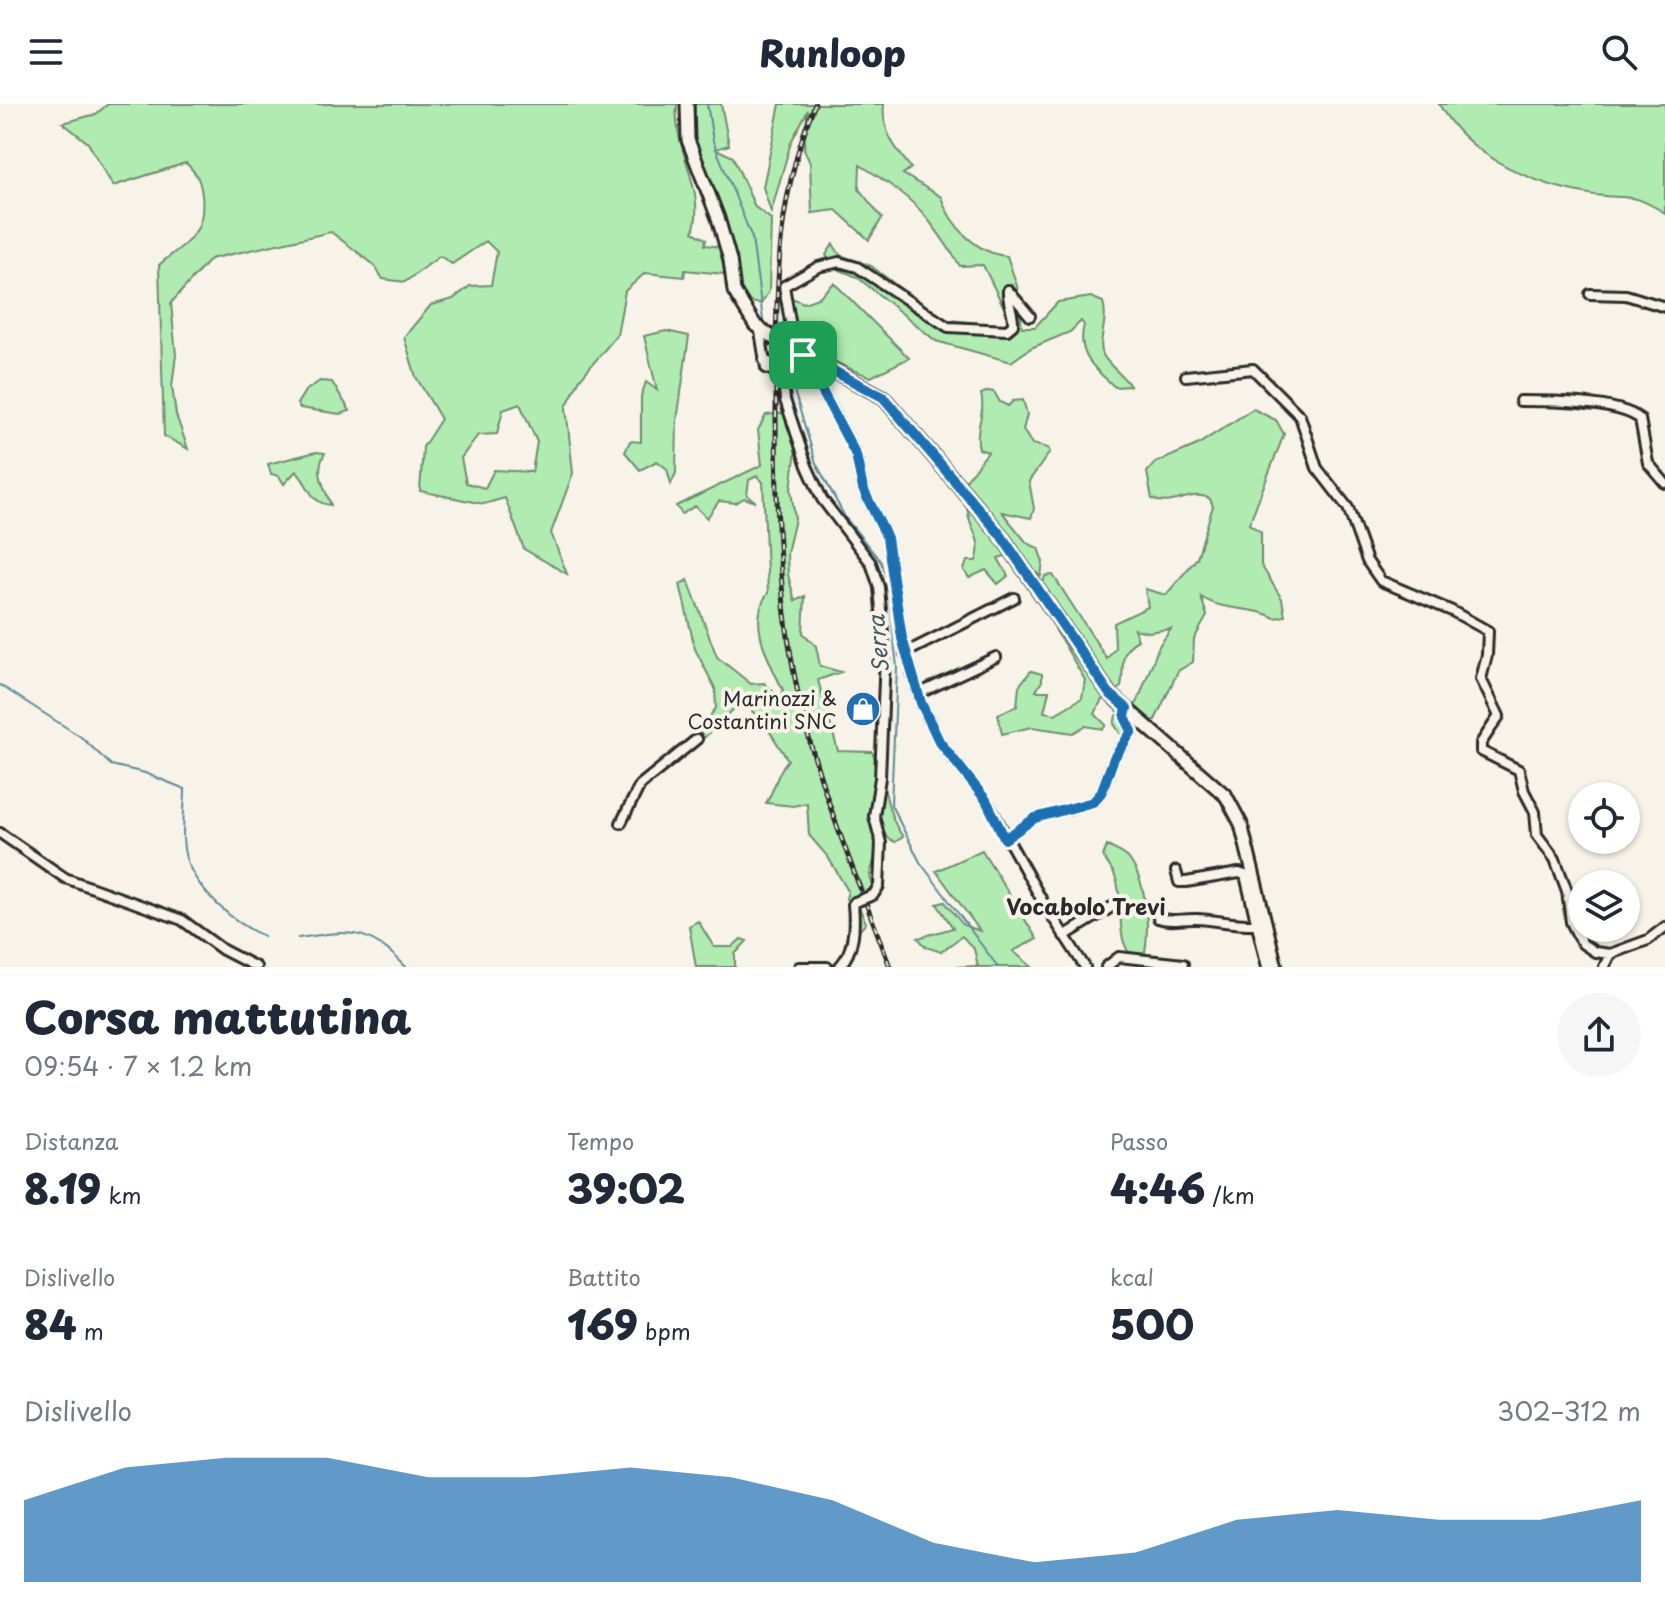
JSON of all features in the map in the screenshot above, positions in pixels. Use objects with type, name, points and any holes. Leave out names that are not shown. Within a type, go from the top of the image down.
[{"type":"street","points":[[687,104],[688,140],[718,218],[730,260],[734,291],[760,331],[764,360],[769,370],[781,374],[785,400],[807,466],[822,499],[871,563],[879,587],[885,656],[880,778],[874,816],[881,843],[879,886],[873,895],[855,902],[855,928],[846,959],[839,967]]},
{"type":"street","points":[[1030,316],[1008,290],[1007,298],[1014,313],[1013,325],[1007,330],[948,327],[857,267],[839,262],[818,267],[784,286],[792,333],[856,455],[863,489],[887,538],[905,653],[918,694],[939,741],[986,800],[1005,839],[1085,967]]},
{"type":"street","points":[[1590,294],[1626,295],[1665,307]]},
{"type":"street","points":[[760,331],[883,397],[1000,534],[1109,693],[1235,808],[1276,967]]},
{"type":"street","points":[[1186,376],[1253,369],[1300,416],[1317,468],[1328,487],[1348,508],[1362,549],[1381,581],[1452,611],[1488,631],[1487,655],[1481,679],[1499,716],[1481,743],[1481,751],[1519,770],[1524,791],[1535,812],[1537,835],[1555,859],[1567,891],[1571,922],[1577,934],[1595,952],[1610,954],[1648,940],[1665,927]]},
{"type":"street","points":[[1520,401],[1596,406],[1634,413],[1640,419],[1648,463],[1665,483]]},
{"type":"street","points":[[905,653],[1014,598]]},
{"type":"street","points":[[918,694],[996,657]]},
{"type":"street","points":[[1005,839],[1035,818],[1085,807],[1101,793],[1114,758],[1132,731],[1125,717],[1127,708]]},
{"type":"street","points":[[621,823],[640,785],[697,739]]},
{"type":"street","points":[[0,833],[65,878],[182,920],[223,950],[256,967]]},
{"type":"street","points":[[1176,871],[1179,882],[1239,873],[1245,875],[1267,967]]},
{"type":"street","points":[[1064,936],[1115,905]]},
{"type":"street","points":[[1158,918],[1172,923],[1195,919],[1229,925],[1257,924]]},
{"type":"street","points":[[1604,967],[1610,954]]},
{"type":"street","points":[[1109,966],[1119,957],[1183,964]]},
{"type":"street","points":[[799,967],[827,967]]},
{"type":"green space","points":[[108,104],[677,104],[679,137],[696,199],[693,232],[706,239],[705,245],[720,247],[725,274],[685,270],[684,277],[645,273],[625,291],[617,335],[580,379],[566,407],[573,473],[551,533],[567,574],[524,549],[505,498],[484,504],[420,491],[423,447],[441,419],[416,377],[404,337],[431,305],[453,299],[470,286],[491,285],[497,252],[486,241],[452,264],[440,256],[405,282],[383,279],[373,264],[331,232],[210,259],[171,303],[176,355],[172,386],[176,415],[188,449],[164,436],[159,265],[186,243],[198,228],[202,209],[200,185],[186,163],[113,186],[88,143],[63,123],[96,114]],"holes":[[[520,404],[537,442],[532,472],[494,470],[485,488],[466,483],[461,458],[478,435],[497,434],[503,410]]]},
{"type":"green space","points":[[695,104],[721,104],[729,145],[716,149],[733,157],[755,207],[771,219],[769,291],[761,304],[744,301],[728,231],[695,144]]},
{"type":"green space","points":[[780,104],[884,104],[887,130],[911,168],[903,174],[941,197],[951,218],[975,244],[1007,256],[1017,286],[1022,327],[1035,327],[1058,302],[1091,297],[1103,302],[1103,355],[1130,386],[1115,387],[1089,360],[1083,345],[1084,325],[1081,321],[1070,332],[1031,348],[1011,362],[936,341],[857,277],[835,268],[826,255],[833,244],[840,255],[871,266],[940,319],[1007,326],[1010,320],[983,265],[960,266],[918,208],[894,187],[860,165],[859,189],[882,218],[869,240],[836,210],[812,213],[810,163],[804,149],[808,110],[791,142],[771,212],[763,187]]},
{"type":"green space","points":[[1439,104],[1665,104],[1665,213],[1637,199],[1573,191],[1528,177],[1486,154],[1467,139],[1451,123]]},
{"type":"green space","points":[[834,283],[909,358],[871,377],[829,358],[805,339],[790,313],[789,297],[804,303],[818,298]]},
{"type":"green space","points":[[666,331],[689,336],[677,421],[676,473],[671,484],[667,469],[657,461],[640,470],[625,452],[630,441],[641,442],[641,396],[646,382],[657,390],[644,336]]},
{"type":"green space","points":[[320,381],[332,382],[350,411],[340,414],[300,408],[297,404],[305,391]]},
{"type":"green space","points":[[994,392],[1000,402],[1008,406],[1013,401],[1023,400],[1027,414],[1023,430],[1032,444],[1048,448],[1050,452],[1029,481],[1034,509],[1031,518],[1002,512],[1027,543],[1038,548],[1043,562],[1041,576],[1008,555],[998,558],[1008,576],[998,584],[986,570],[969,578],[964,570],[967,561],[976,561],[979,547],[968,513],[966,480],[988,452],[979,449],[978,442],[981,394]]},
{"type":"green space","points":[[1253,409],[1276,420],[1284,434],[1249,524],[1261,532],[1261,565],[1282,599],[1285,616],[1275,618],[1257,611],[1220,605],[1201,597],[1207,616],[1194,639],[1193,662],[1178,671],[1155,720],[1122,736],[1114,724],[1116,716],[1137,703],[1159,646],[1171,629],[1148,632],[1134,629],[1138,640],[1124,655],[1121,687],[1101,701],[1095,714],[1106,725],[1103,729],[1085,726],[1073,733],[1032,727],[1002,734],[998,714],[1017,706],[1019,686],[1031,671],[1042,674],[1036,691],[1049,691],[1044,712],[1055,714],[1082,698],[1085,680],[1055,629],[1061,617],[1043,584],[1045,576],[1053,575],[1107,659],[1115,648],[1114,623],[1148,607],[1145,589],[1166,595],[1197,558],[1213,506],[1210,499],[1203,496],[1167,502],[1152,499],[1147,472],[1155,463],[1197,445]]},
{"type":"green space","points":[[785,413],[796,449],[791,490],[795,519],[787,553],[788,575],[795,601],[805,596],[803,633],[816,646],[820,666],[841,672],[818,680],[838,751],[872,752],[892,816],[903,837],[895,842],[881,834],[870,875],[876,900],[859,907],[866,923],[860,930],[846,899],[848,891],[828,857],[809,835],[807,803],[793,806],[766,803],[788,760],[764,723],[742,701],[703,739],[700,729],[716,708],[715,688],[695,649],[680,584],[688,580],[717,657],[751,684],[764,683],[780,698],[783,690],[762,642],[760,629],[759,617],[768,593],[763,482],[757,476],[749,480],[747,495],[756,502],[744,498],[736,503],[719,501],[707,518],[695,506],[682,514],[676,506],[762,465],[758,430],[766,415]]},
{"type":"green space","points":[[316,452],[325,453],[320,473],[331,505],[318,501],[296,471],[284,484],[279,476],[271,474],[268,464]]},
{"type":"green space","points":[[1107,846],[1129,859],[1141,883],[1147,923],[1143,963],[1126,948],[1119,889],[1114,873],[1103,856]]},
{"type":"green space","points":[[982,850],[1037,939],[1013,951],[1032,967],[953,967],[978,966],[974,949],[962,936],[941,952],[926,947],[918,938],[953,928],[937,904],[945,902],[963,925],[980,931],[936,871]]},
{"type":"green space","points":[[698,921],[714,947],[732,947],[741,939],[747,941],[735,954],[735,967],[696,967],[689,926]]},
{"type":"waterway","name":"Serra","points":[[707,104],[713,141],[752,238],[763,320]]},
{"type":"waterway","name":"Serra","points":[[791,357],[795,394],[816,463],[845,517],[881,562],[887,579],[897,667],[891,805],[920,862],[998,967]]},
{"type":"waterway","points":[[0,685],[81,737],[111,765],[145,773],[185,789],[183,842],[191,870],[207,894],[229,914],[264,936]]},
{"type":"waterway","points":[[298,938],[357,934],[380,944],[406,967]]},
{"type":"railway","points":[[815,104],[793,169],[779,269],[776,447],[783,598],[794,673],[812,748],[890,967]]},
{"type":"place","name":"Marinozzi & Costantini SNC","points":[[863,709]]},
{"type":"district","name":"Vocabolo Trevi","points":[[1086,905]]},
{"type":"route","points":[[803,355],[883,397],[1000,534],[1109,693],[1127,708],[1125,717],[1132,725],[1132,731],[1120,747],[1101,793],[1093,802],[1085,807],[1035,818],[1005,839],[986,800],[939,741],[909,671],[887,538],[863,489],[856,455],[803,355]]}]
